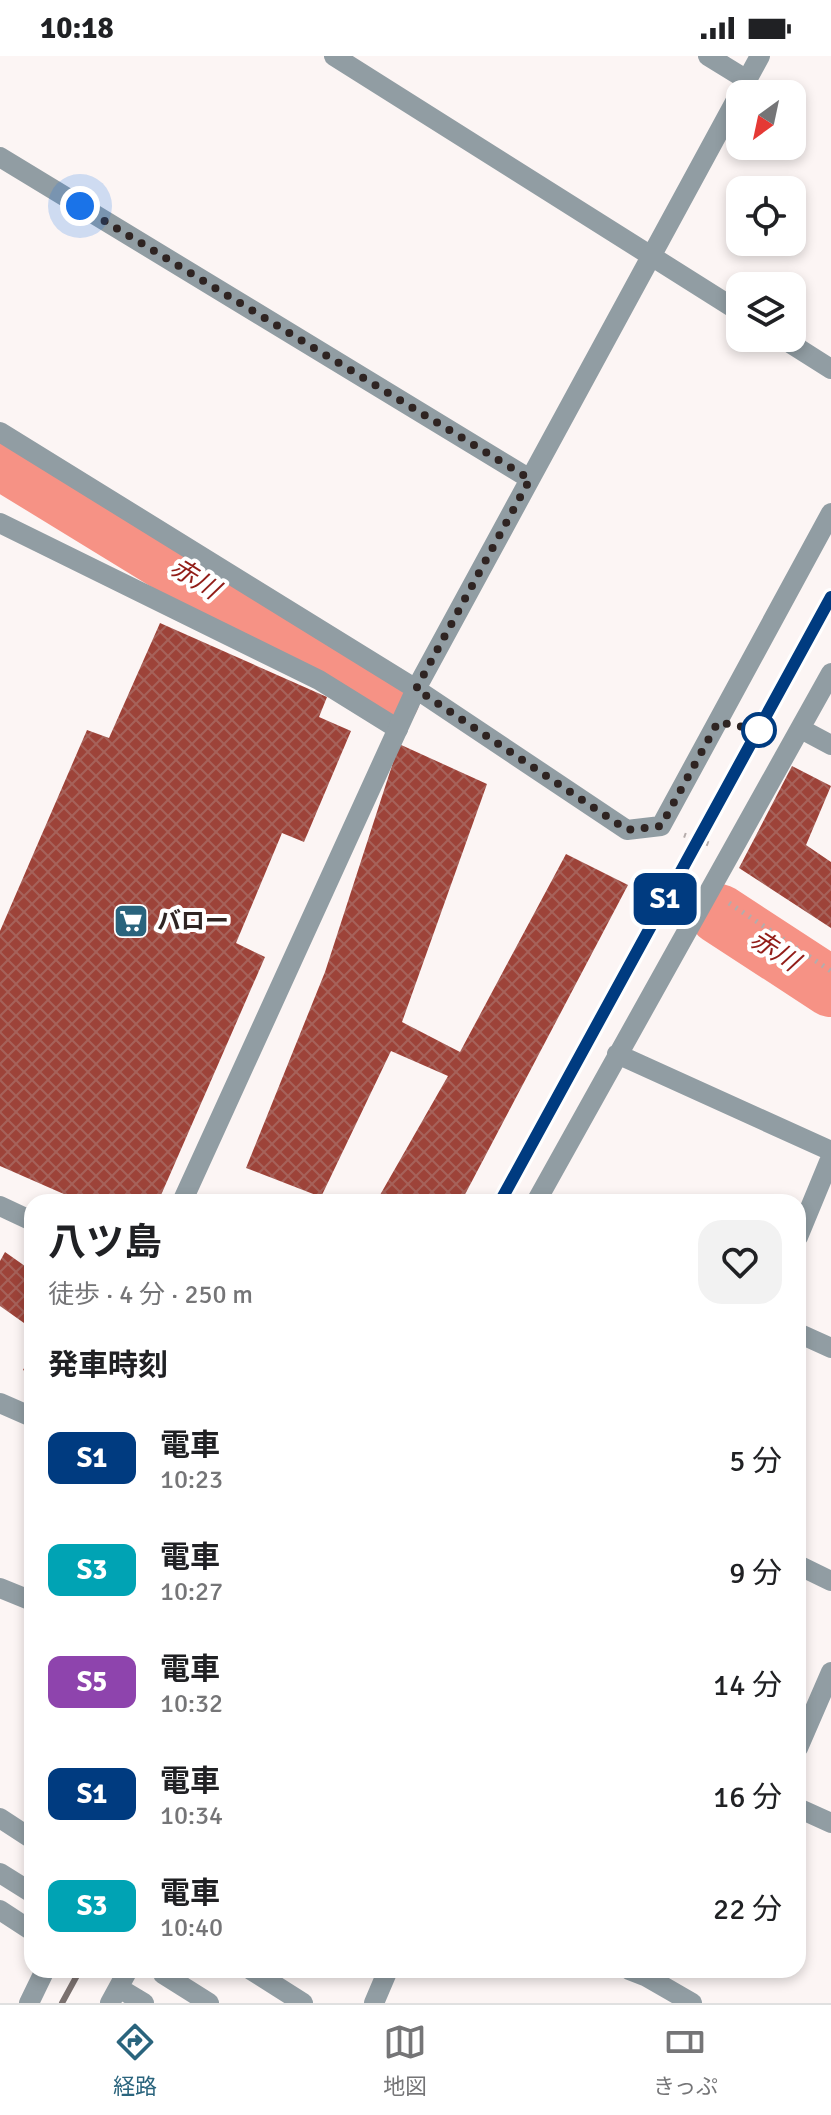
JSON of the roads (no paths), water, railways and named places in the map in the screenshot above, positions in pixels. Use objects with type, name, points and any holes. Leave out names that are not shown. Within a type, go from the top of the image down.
[{"type":"street","points":[[334,56],[726,303]]},
{"type":"street","points":[[708,56],[747,80],[760,56]]},
{"type":"street","points":[[186,1194],[416,689],[726,118]]},
{"type":"street","points":[[0,157],[530,479]]},
{"type":"street","points":[[804,352],[831,369]]},
{"type":"street","points":[[0,432],[416,689],[627,830],[661,826],[831,513]]},
{"type":"street","points":[[0,523],[319,680],[398,729]]},
{"type":"street","points":[[540,1194],[831,673]]},
{"type":"street","points":[[801,729],[831,745]]},
{"type":"street","points":[[617,1054],[831,1154],[806,1217]]},
{"type":"street","points":[[0,1206],[24,1217]]},
{"type":"street","points":[[806,1337],[831,1348]]},
{"type":"street","points":[[0,1403],[24,1414]]},
{"type":"street","points":[[806,1569],[831,1581]]},
{"type":"street","points":[[0,1588],[24,1598]]},
{"type":"street","points":[[806,1730],[831,1672]]},
{"type":"street","points":[[806,1812],[831,1823]]},
{"type":"street","points":[[0,1818],[24,1834]]},
{"type":"street","points":[[0,1873],[24,1888]]},
{"type":"street","points":[[0,1910],[24,1926]]},
{"type":"street","points":[[29,2003],[41,1978]]},
{"type":"street","points":[[169,1978],[209,2003]]},
{"type":"street","points":[[264,1978],[303,2003]]},
{"type":"street","points":[[374,2003],[385,1978]]},
{"type":"street","points":[[652,1978],[692,2003]]},
{"type":"street","points":[[119,1987],[144,2003]]},
{"type":"waterway","name":"赤川","points":[[0,459],[390,698]]},
{"type":"waterway","name":"赤川","points":[[719,914],[831,987]]},
{"type":"railway","points":[[504,1194],[831,597]]},
{"type":"railway","points":[[62,2003],[76,1978]]},
{"type":"train","name":"S1","points":[[504,1194],[831,597]]},
{"type":"place","name":"バロー","points":[[131,921]]}]
